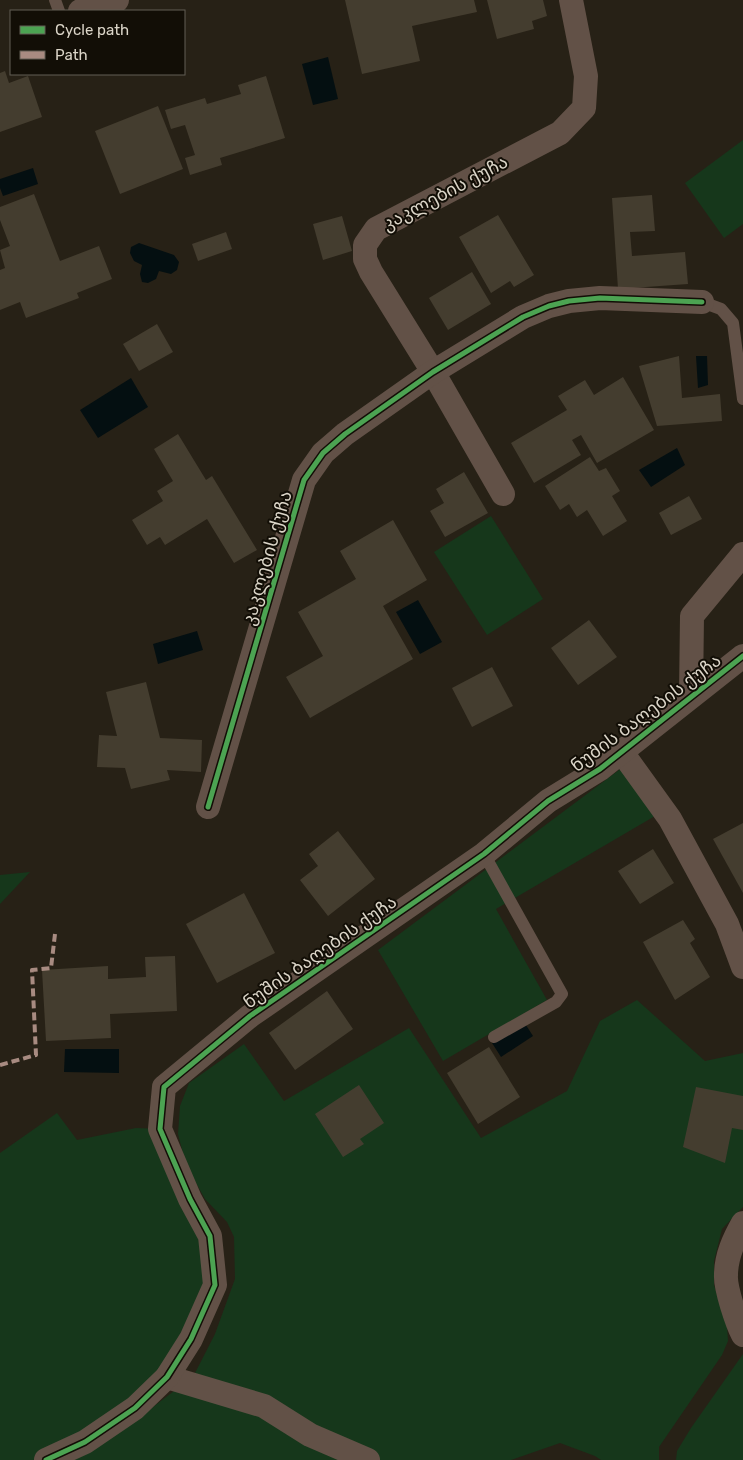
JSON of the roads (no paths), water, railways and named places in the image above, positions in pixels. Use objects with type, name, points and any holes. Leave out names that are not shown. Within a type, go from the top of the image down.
[{"type":"street","points":[[83,10],[117,0]]},
{"type":"street","name":"კაკლების ქუჩა","points":[[208,807],[304,480],[323,453],[345,434],[433,372],[378,286],[365,258],[365,246],[376,229],[560,133],[584,108],[586,76],[571,0]]},
{"type":"street","points":[[503,494],[433,372],[523,317],[563,302],[600,298],[702,302]]},
{"type":"street","points":[[691,695],[692,616],[743,554]]},
{"type":"street","name":"ნუშის ბაღების ქუჩა","points":[[46,1460],[85,1442],[135,1408],[167,1377],[191,1339],[215,1285],[210,1236],[190,1199],[160,1129],[164,1087],[250,1016],[484,854],[548,801],[600,768],[743,656]]},
{"type":"street","points":[[621,751],[670,819],[735,922],[743,967]]},
{"type":"street","points":[[743,1224],[732,1242],[725,1276],[743,1335]]},
{"type":"street","points":[[167,1377],[264,1406],[310,1435],[368,1460]]},
{"type":"lane","points":[[702,302],[721,309],[733,323],[743,400]]},
{"type":"lane","points":[[484,854],[562,994],[556,1002],[494,1037]]}]
